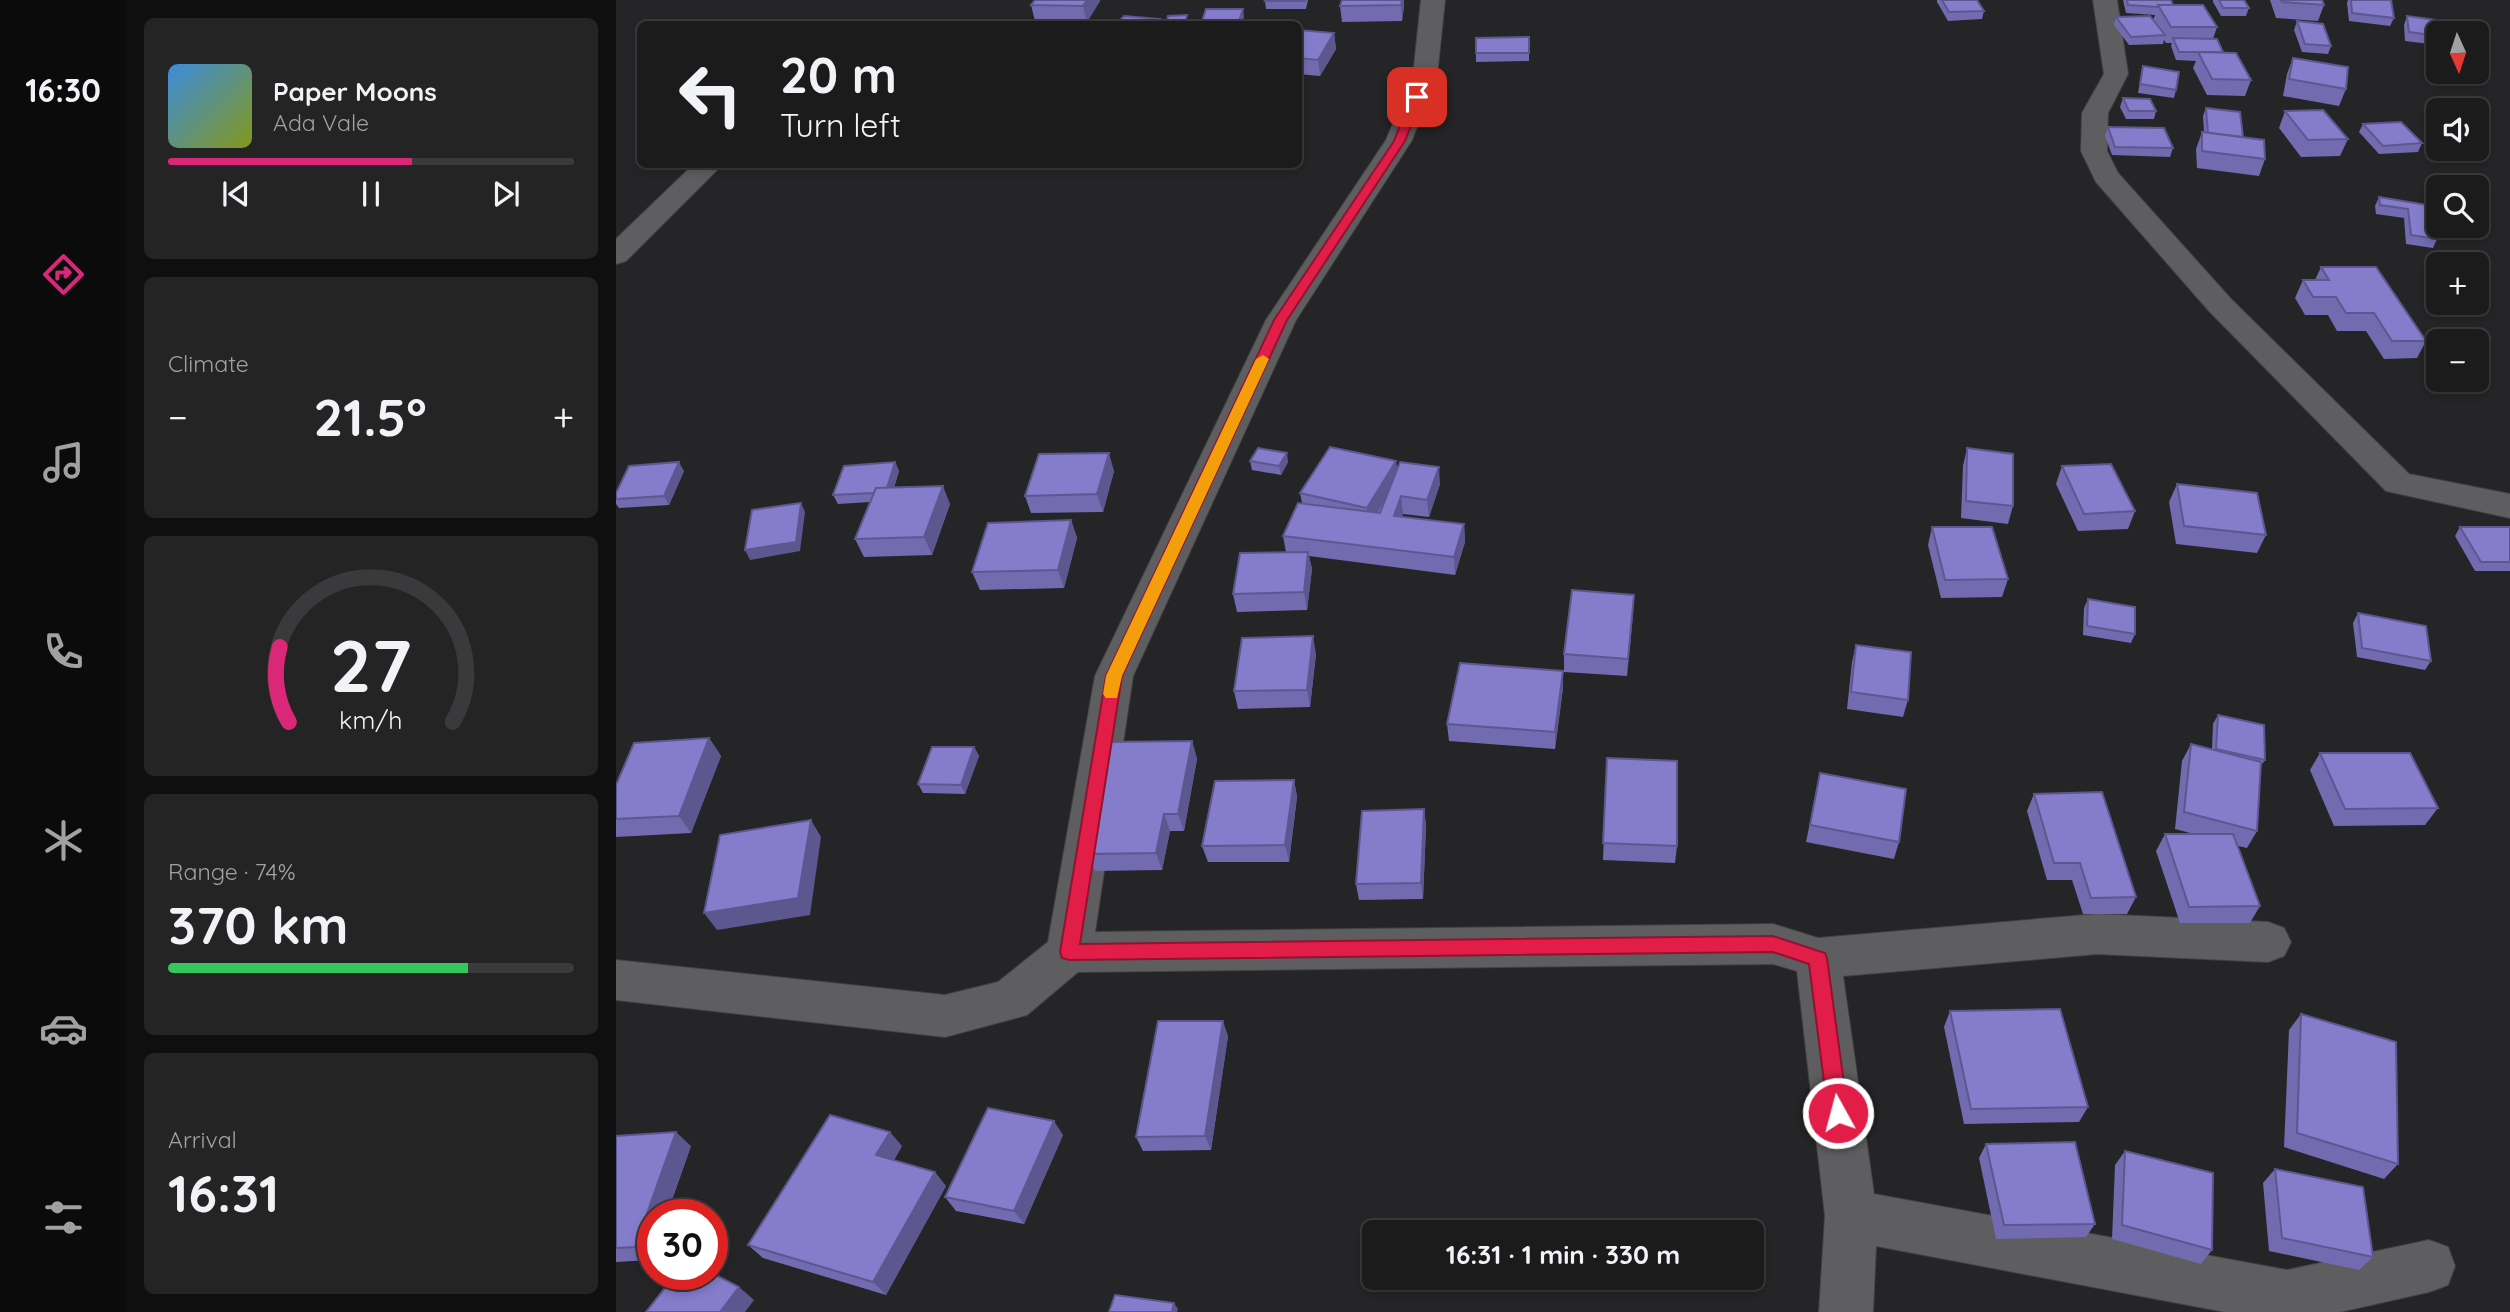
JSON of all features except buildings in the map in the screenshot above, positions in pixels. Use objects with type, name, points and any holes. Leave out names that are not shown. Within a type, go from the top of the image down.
[{"type":"street","points":[[1069,952],[1114,676],[1281,320],[1399,141],[1425,76],[1433,0]]},
{"type":"street","points":[[2105,0],[2116,74],[2095,113],[2094,151],[2106,176],[2220,305],[2398,483],[2510,506]]},
{"type":"street","points":[[616,255],[705,168]]},
{"type":"street","points":[[616,980],[945,1016],[1011,1000],[1069,952],[1773,944],[1818,958],[2097,934],[2268,942]]},
{"type":"street","points":[[1818,958],[1851,1216],[1846,1312]]},
{"type":"street","points":[[1851,1216],[2287,1297],[2429,1266]]},
{"type":"slow traffic","points":[[1111,694],[1114,676],[1263,359]]},
{"type":"route","points":[[1417,97],[1399,141],[1281,320],[1114,676],[1069,952],[1773,944],[1818,958],[1838,1113]]}]
